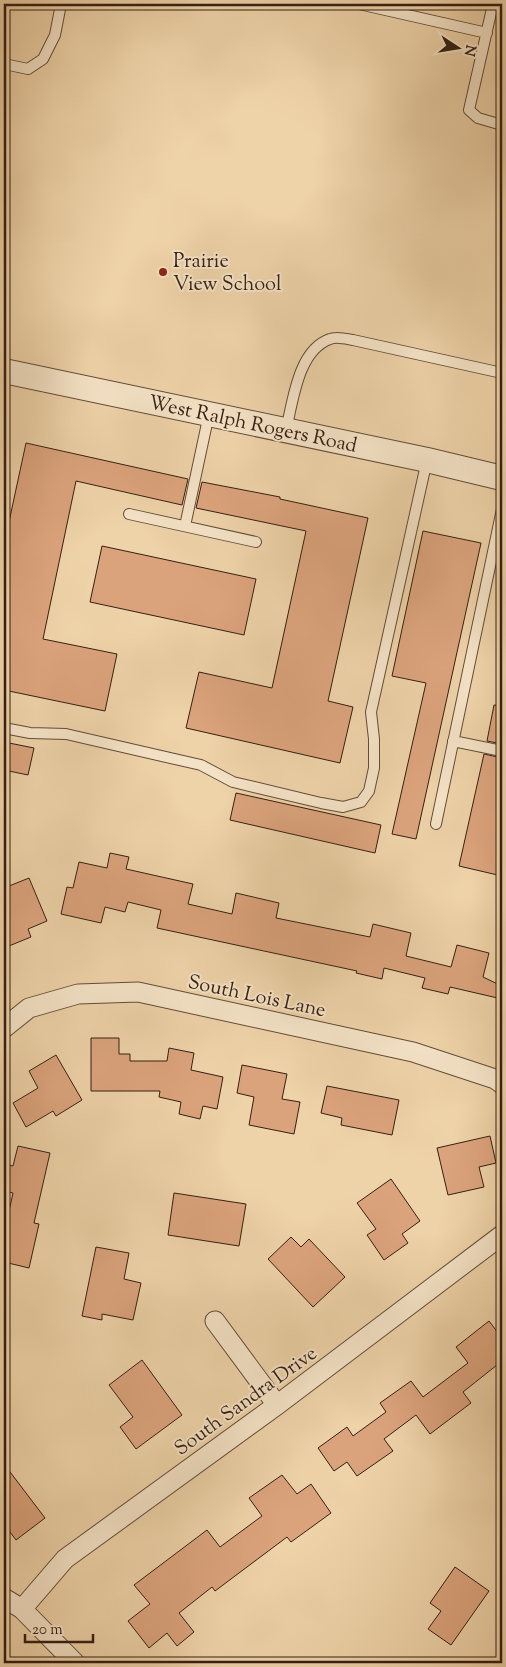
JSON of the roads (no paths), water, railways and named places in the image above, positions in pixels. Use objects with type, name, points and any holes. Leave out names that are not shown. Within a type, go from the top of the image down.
[{"type":"street","name":"West Ralph Rogers Road","points":[[4,371],[427,460],[502,478]]},
{"type":"street","name":"South Lois Lane","points":[[4,1028],[29,1008],[78,994],[138,992],[414,1052],[496,1079],[502,1084]]},
{"type":"street","name":"South Sandra Drive","points":[[22,1609],[65,1559],[277,1405],[502,1235]]},
{"type":"street","points":[[215,1322],[277,1405]]},
{"type":"street","points":[[4,1598],[22,1609],[75,1663]]},
{"type":"lane","points":[[4,64],[28,69],[43,59],[55,35],[61,4]]},
{"type":"lane","points":[[359,4],[487,33]]},
{"type":"lane","points":[[493,4],[469,110],[478,118],[502,125]]},
{"type":"lane","points":[[286,430],[303,366],[313,350],[331,338],[353,340],[502,373]]},
{"type":"lane","points":[[185,526],[209,414]]},
{"type":"lane","points":[[4,728],[30,733],[66,734],[201,765],[233,782],[320,803],[343,807],[361,802],[369,791],[374,768],[374,739],[371,712],[427,460]]},
{"type":"lane","points":[[436,824],[502,509]]},
{"type":"lane","points":[[130,514],[256,542]]},
{"type":"lane","points":[[453,741],[502,751]]},
{"type":"place","name":"Prairie View School","points":[[163,272]]}]
